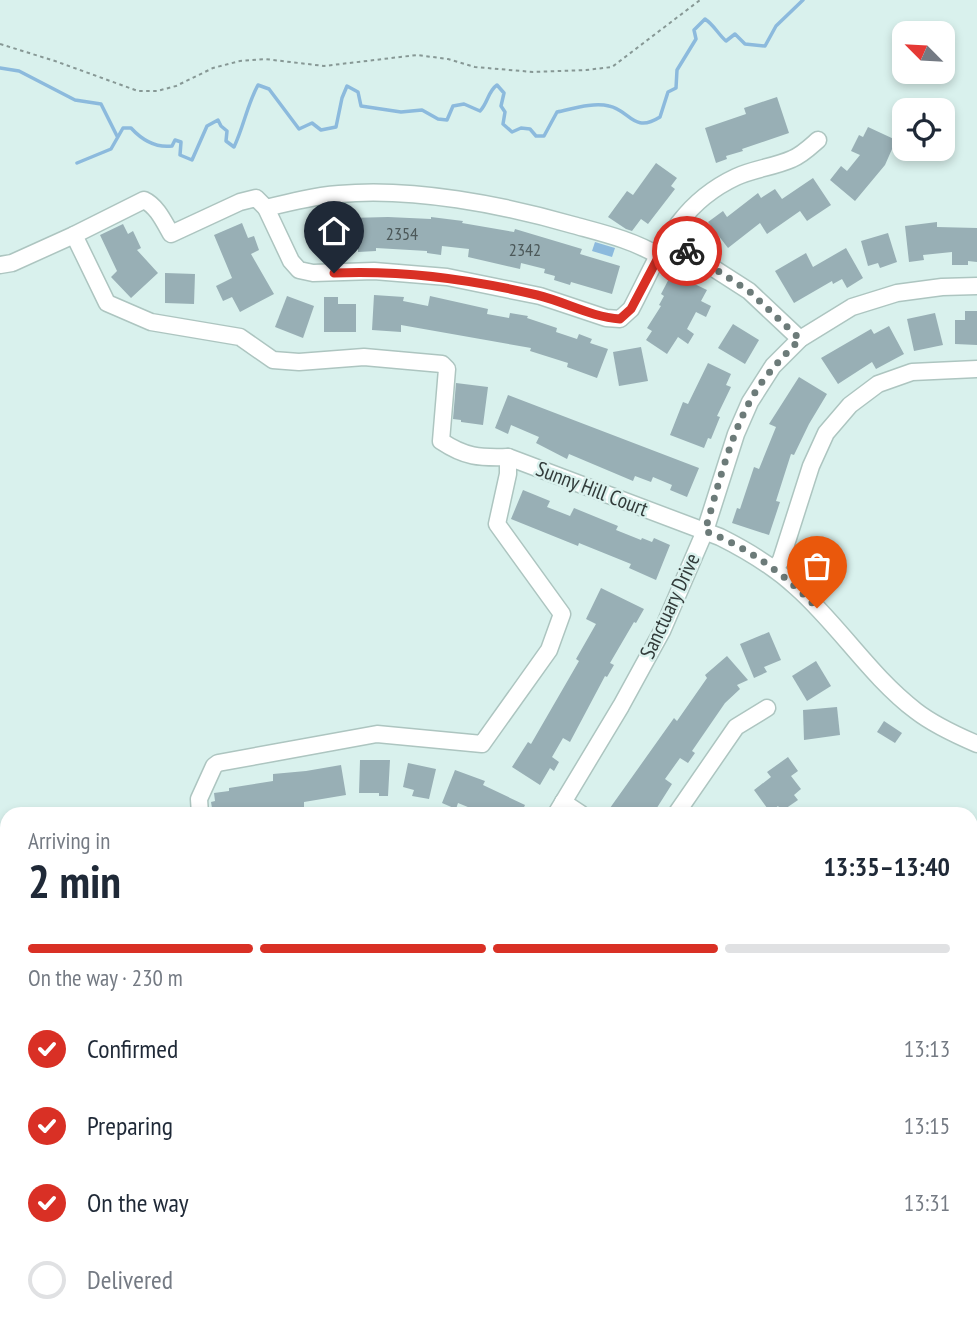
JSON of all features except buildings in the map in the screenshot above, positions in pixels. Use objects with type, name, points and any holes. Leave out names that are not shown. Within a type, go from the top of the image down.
[{"type":"street","points":[[0,265],[12,263],[144,200],[158,212],[171,234],[240,202],[256,198],[266,208],[290,261],[299,271],[313,274],[374,271],[447,277],[540,296],[606,318],[620,319],[631,309],[668,239],[686,212],[708,192],[738,176],[795,158],[818,140]]},
{"type":"street","points":[[266,208],[341,193],[471,202],[513,209],[595,231],[647,249],[659,256]]},
{"type":"street","name":"Sunny Hill Court","points":[[74,235],[107,303],[150,323],[240,337],[273,360],[299,362],[364,357],[442,364],[447,369],[441,441],[452,449],[477,458],[508,457],[705,531],[749,552],[775,569],[798,589],[889,687],[915,710],[941,727],[977,744]]},
{"type":"street","points":[[668,239],[749,291],[800,339]]},
{"type":"street","name":"Sanctuary Drive","points":[[561,807],[662,631],[705,531],[736,434],[750,402],[774,366],[800,339],[852,307],[897,293],[977,286]]},
{"type":"street","points":[[775,569],[781,560],[811,466],[826,433],[850,405],[878,384],[912,372],[977,369]]},
{"type":"street","points":[[200,807],[199,799],[214,766],[218,763],[377,734],[482,744],[549,650],[562,614],[497,524],[508,474],[508,457]]},
{"type":"street","points":[[681,807],[736,727],[766,708]]},
{"type":"path","points":[[0,44],[138,91],[157,91],[176,86],[213,68],[240,61],[265,59],[324,66],[417,55],[448,59],[475,67],[533,72],[586,71],[612,67],[700,0]]},
{"type":"water","points":[[595,242],[615,248],[612,257],[592,251]]},
{"type":"waterway","points":[[77,163],[111,149],[123,128],[131,128],[140,137],[155,145],[172,146],[175,140],[181,142],[180,155],[192,160],[207,126],[218,120],[227,131],[226,141],[234,147],[258,85],[269,89],[299,129],[312,123],[321,130],[336,127],[347,86],[358,92],[361,106],[401,112],[422,110],[438,119],[447,120],[453,106],[464,104],[480,111],[497,85],[504,93],[501,106],[505,112],[503,124],[512,132],[521,128],[530,129],[536,136],[544,136],[557,112],[589,105],[609,106],[638,122],[651,122],[660,117],[668,92],[676,88],[677,70],[696,39],[694,30],[705,19],[726,41],[735,34],[745,44],[765,46],[776,26],[803,0]]},
{"type":"waterway","points":[[0,68],[19,71],[75,100],[101,104],[117,136]]},
{"type":"way so far","points":[[687,251],[749,291],[800,339],[774,366],[750,402],[736,434],[705,531],[762,560],[817,608]]},
{"type":"route","points":[[334,273],[374,271],[447,277],[540,296],[606,318],[620,319],[631,309],[668,239],[687,251]]}]
